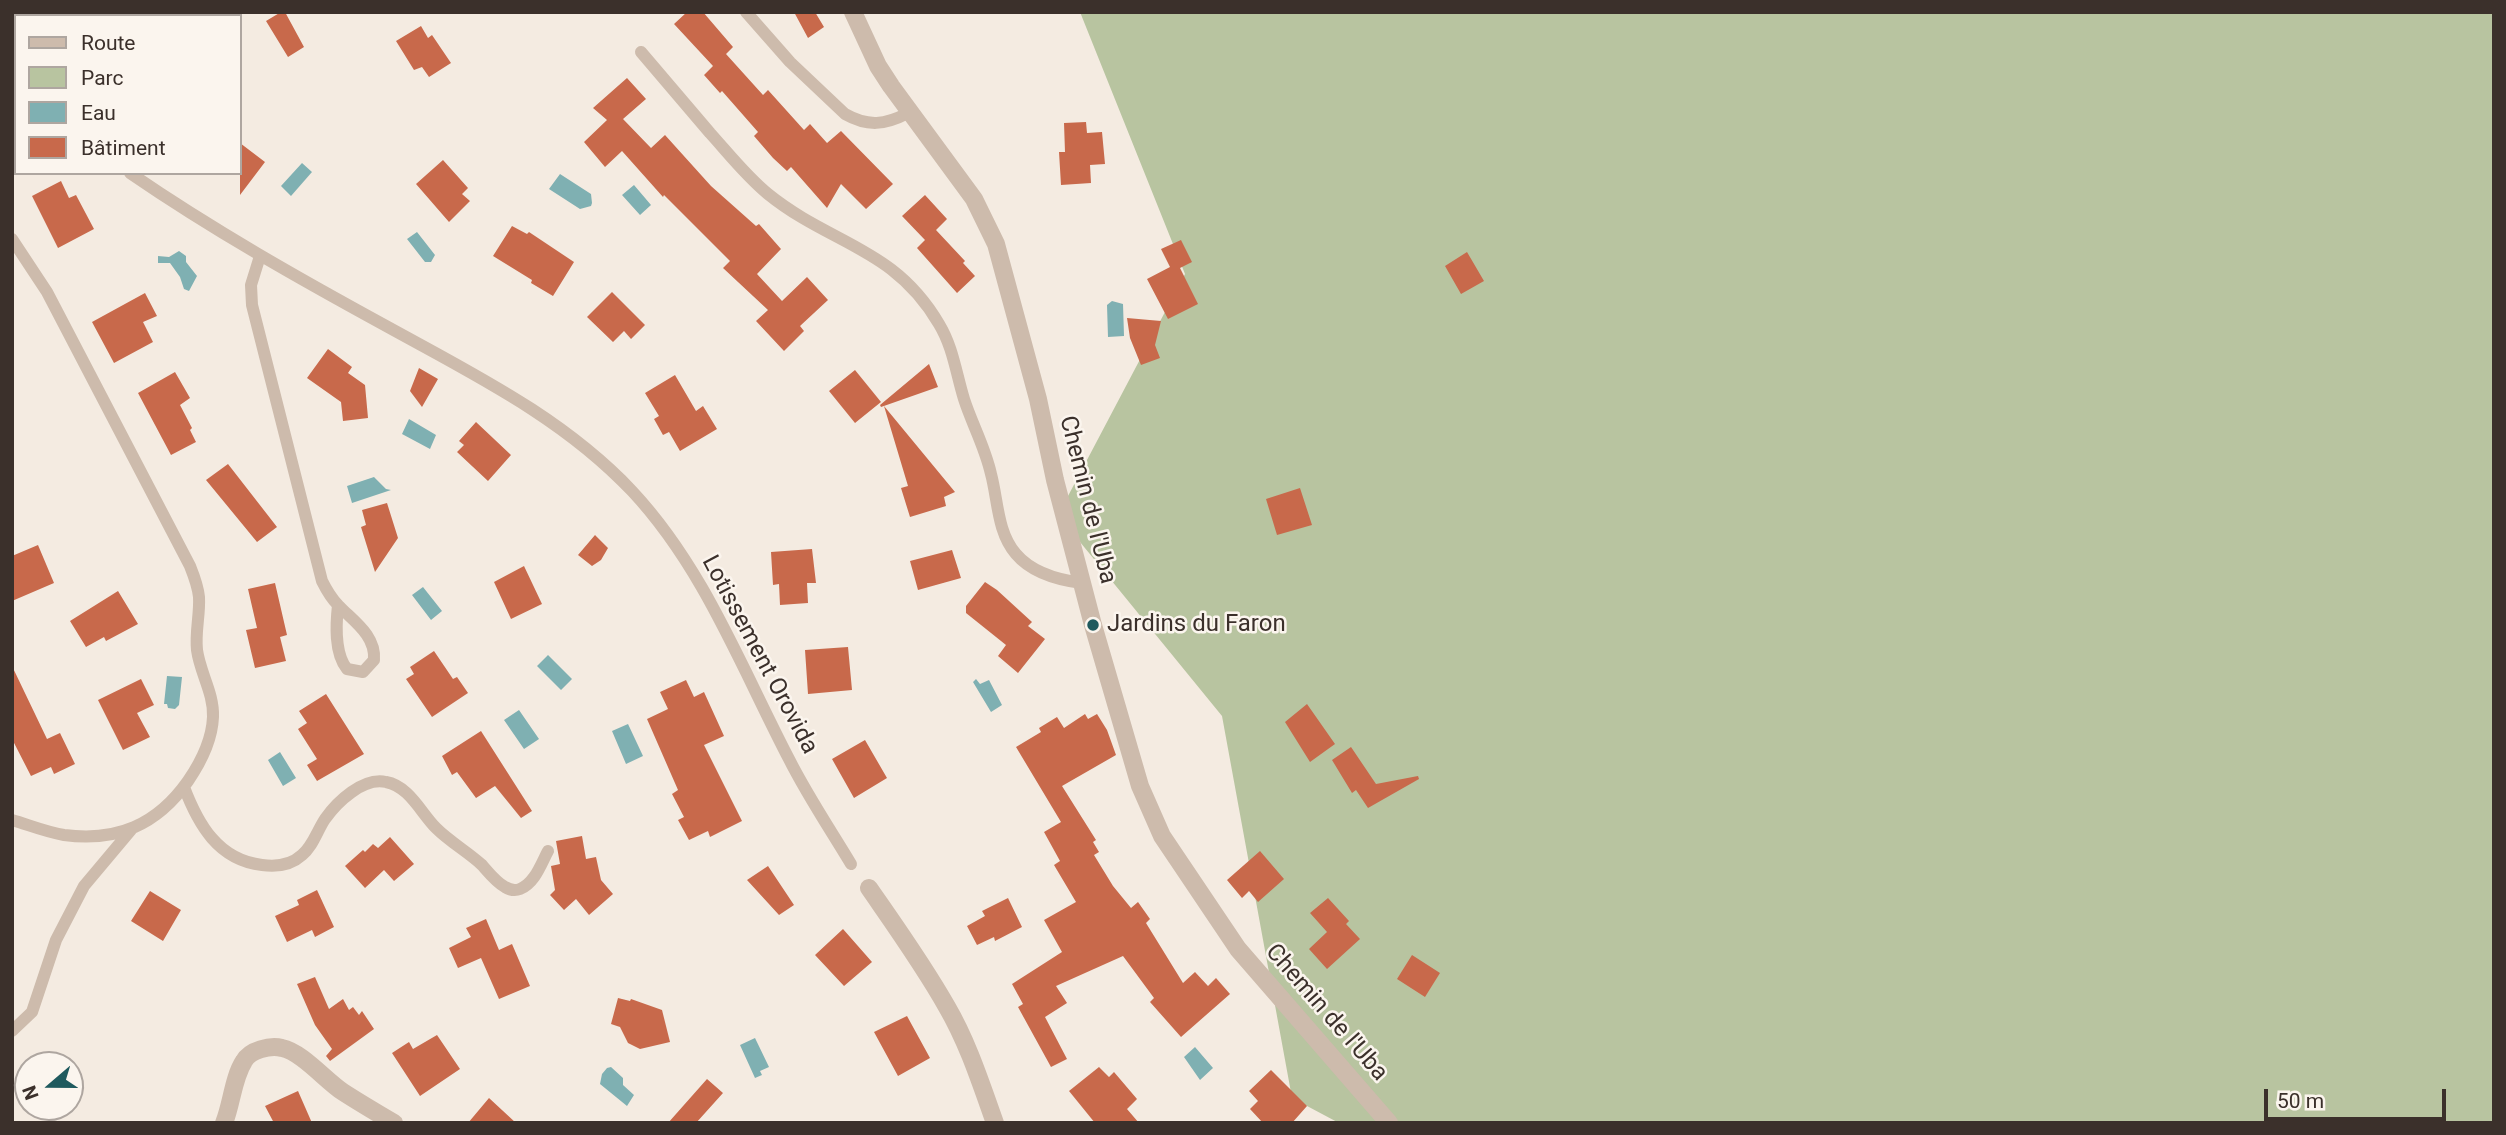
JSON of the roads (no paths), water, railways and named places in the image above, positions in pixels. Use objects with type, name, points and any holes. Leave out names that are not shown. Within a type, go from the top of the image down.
[{"type":"street","name":"Chemin de l'Uba","points":[[853,12],[878,66],[908,113],[974,199],[996,244],[1038,399],[1055,480],[1082,583],[1140,786],[1162,836],[1238,949],[1389,1123]]},
{"type":"street","points":[[869,888],[948,1007],[968,1049],[995,1123]]},
{"type":"street","points":[[224,1123],[245,1059],[260,1049],[272,1047],[284,1048],[343,1093],[394,1123]]},
{"type":"lane","points":[[746,12],[790,62],[854,120],[884,124],[908,113]]},
{"type":"lane","points":[[641,52],[758,185],[799,216],[870,252],[900,274],[923,299],[951,346],[963,396],[984,448],[999,515],[1010,546],[1022,561],[1041,573],[1064,581],[1082,583]]},
{"type":"lane","name":"Lotissement Orovida","points":[[133,175],[189,214],[260,256],[486,379],[537,411],[587,450],[632,491],[686,559],[737,651],[789,761],[851,864]]},
{"type":"lane","points":[[12,239],[47,292],[183,551],[196,582],[199,606],[197,653],[210,693],[213,715],[206,750],[184,787],[146,823],[131,830],[89,836],[63,835],[12,820]]},
{"type":"lane","points":[[260,256],[251,285],[252,305],[318,568],[327,590],[370,640],[374,660],[363,671],[347,669],[341,660],[337,636],[338,605]]},
{"type":"lane","points":[[184,787],[195,813],[218,846],[228,854],[258,865],[281,866],[300,858],[309,849],[327,817],[359,788],[376,781],[393,783],[402,790],[436,828],[511,890],[527,885],[548,851]]},
{"type":"lane","points":[[12,1031],[32,1012],[56,940],[83,886],[131,830]]},
{"type":"water","points":[[302,163],[312,172],[291,196],[281,186]]},
{"type":"water","points":[[560,174],[591,194],[591,206],[580,209],[549,189]]},
{"type":"water","points":[[634,185],[651,205],[640,215],[622,195]]},
{"type":"water","points":[[417,232],[435,255],[431,262],[425,262],[407,239]]},
{"type":"water","points":[[179,251],[186,256],[186,262],[197,276],[189,291],[184,289],[180,277],[170,263],[158,263],[158,256],[169,257]]},
{"type":"water","points":[[1112,301],[1123,304],[1124,336],[1108,337],[1107,305]]},
{"type":"water","points":[[409,419],[436,435],[430,449],[402,434]]},
{"type":"water","points":[[374,477],[386,489],[391,490],[352,503],[347,486]]},
{"type":"water","points":[[423,587],[442,611],[431,620],[412,595]]},
{"type":"water","points":[[548,655],[572,679],[561,690],[537,666]]},
{"type":"water","points":[[167,676],[182,677],[179,705],[175,709],[164,704]]},
{"type":"water","points":[[976,679],[980,684],[989,680],[1002,705],[991,712],[973,682]]},
{"type":"water","points":[[519,710],[539,739],[524,749],[504,720]]},
{"type":"water","points":[[628,724],[643,756],[626,764],[612,731]]},
{"type":"water","points":[[280,752],[296,778],[283,786],[268,760]]},
{"type":"water","points":[[755,1038],[769,1067],[760,1071],[762,1075],[755,1078],[740,1045]]},
{"type":"water","points":[[1195,1047],[1213,1068],[1200,1080],[1184,1057]]},
{"type":"water","points":[[611,1067],[623,1078],[623,1085],[634,1095],[627,1106],[600,1084],[602,1074]]},
{"type":"place","name":"Jardins du Faron","points":[[1093,625]]}]
